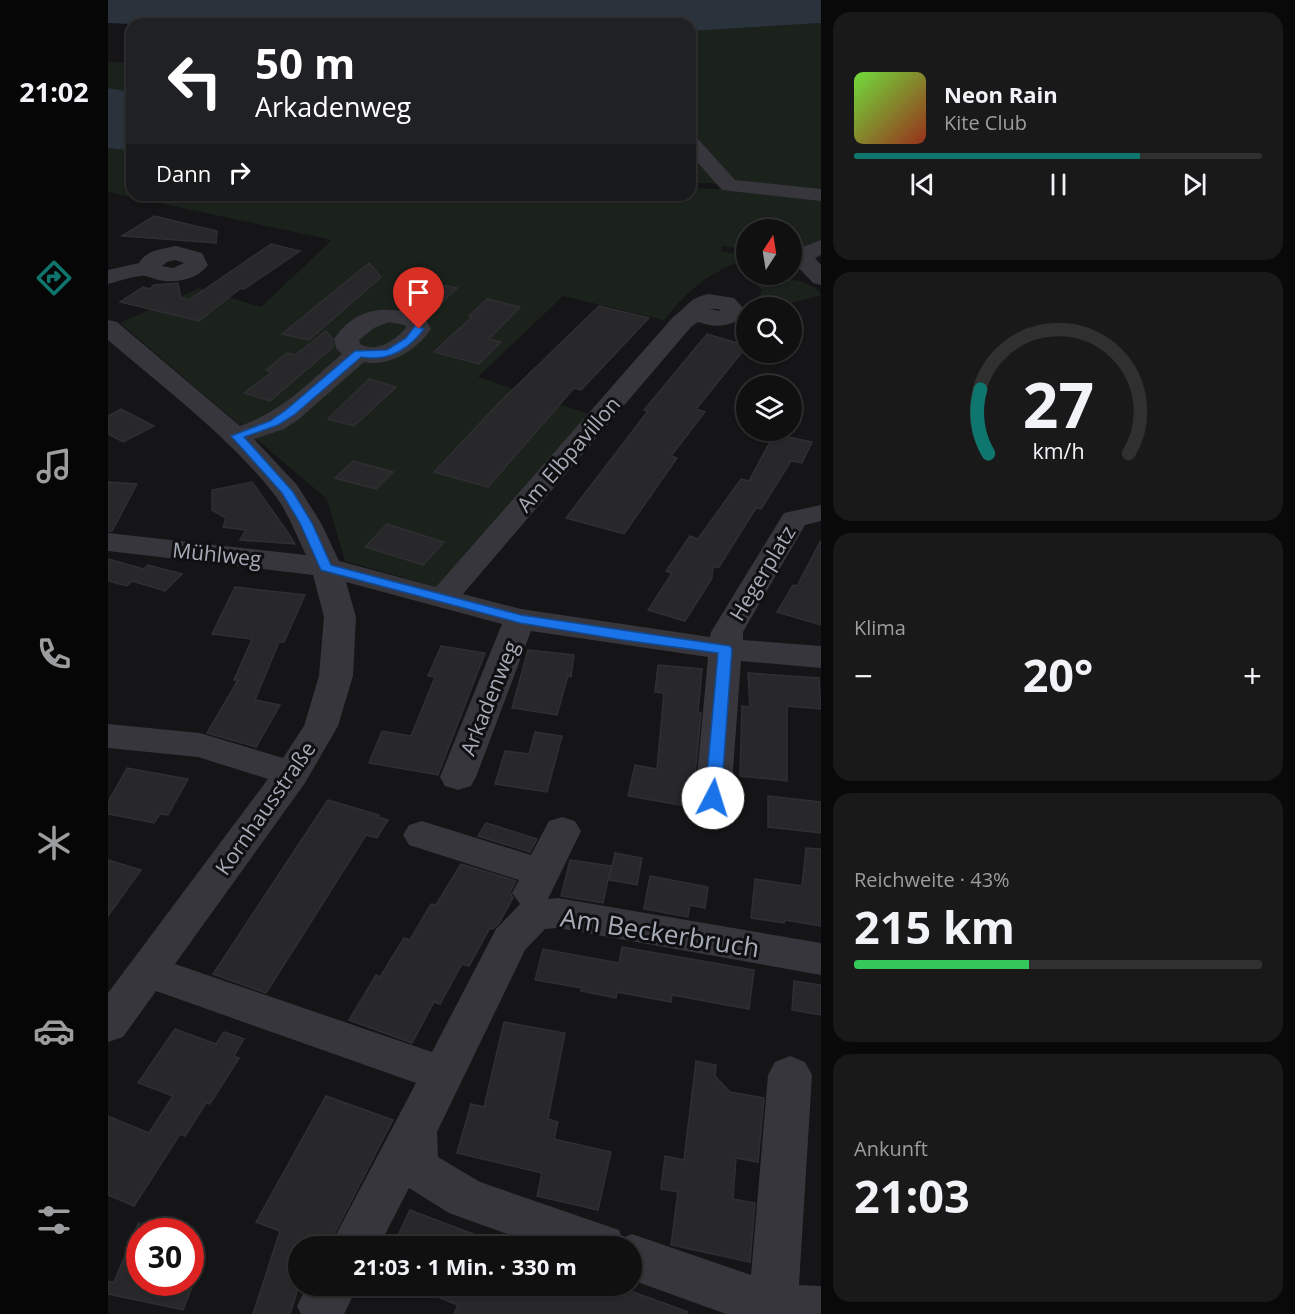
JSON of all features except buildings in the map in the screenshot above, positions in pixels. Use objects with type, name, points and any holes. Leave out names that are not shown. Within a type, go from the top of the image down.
[{"type":"street","points":[[696,149],[729,186],[821,195]]},
{"type":"street","points":[[811,252],[821,278]]},
{"type":"street","points":[[108,277],[149,267]]},
{"type":"street","name":"Am Elbpavillon","points":[[442,599],[682,322],[697,311]]},
{"type":"street","name":"Kornhausstraße","points":[[108,327],[236,436],[287,492],[306,523],[326,567],[340,617],[336,676],[321,726],[292,774],[108,1025]]},
{"type":"street","points":[[236,436],[274,423],[290,413],[359,353]]},
{"type":"street","name":"Hegerplatz","points":[[725,649],[727,632],[794,519],[820,508]]},
{"type":"street","name":"Mühlweg","points":[[108,542],[326,567]]},
{"type":"street","name":"Arkadenweg","points":[[326,567],[520,619],[623,636],[725,649],[821,657]]},
{"type":"street","name":"Arkadenweg","points":[[458,777],[520,619]]},
{"type":"street","points":[[713,798],[725,649]]},
{"type":"street","points":[[108,736],[200,745],[292,774]]},
{"type":"street","name":"Am Beckerbruch","points":[[359,1236],[414,1132],[562,831]]},
{"type":"street","points":[[422,835],[542,873]]},
{"type":"street","name":"Am Beckerbruch","points":[[510,940],[534,915],[558,913],[821,959]]},
{"type":"street","points":[[146,971],[443,1074]]},
{"type":"street","points":[[773,1307],[789,1075]]},
{"type":"street","name":"Am Beckerbruch","points":[[414,1132],[416,1168],[466,1198],[574,1236]]},
{"type":"street","points":[[642,1261],[773,1307],[821,1310]]},
{"type":"shaded area","points":[[108,0],[821,0],[821,23],[696,31],[696,18],[126,18],[126,24],[108,23]]},
{"type":"shaded area","points":[[821,23],[821,241],[802,248],[802,219],[736,219],[736,248],[722,246],[721,251],[736,254],[736,264],[710,276],[691,290],[664,320],[563,296],[478,377],[604,419],[458,593],[345,561],[327,499],[120,323],[199,288],[261,307],[332,240],[150,201],[696,201],[696,188],[735,190],[711,183],[696,183],[696,31]]},
{"type":"shaded area","points":[[108,62],[126,63],[126,91],[108,88]]},
{"type":"shaded area","points":[[108,88],[126,91],[126,150],[108,148]]},
{"type":"shaded area","points":[[108,148],[126,150],[126,196],[108,192]]},
{"type":"shaded area","points":[[802,282],[813,287],[821,295],[802,300],[802,297],[758,297],[762,291],[758,286],[802,285]]},
{"type":"route","points":[[419,329],[397,350],[390,353],[371,356],[359,353],[290,413],[274,423],[236,436],[287,492],[306,523],[326,567],[520,619],[623,636],[725,649],[713,798]]}]
